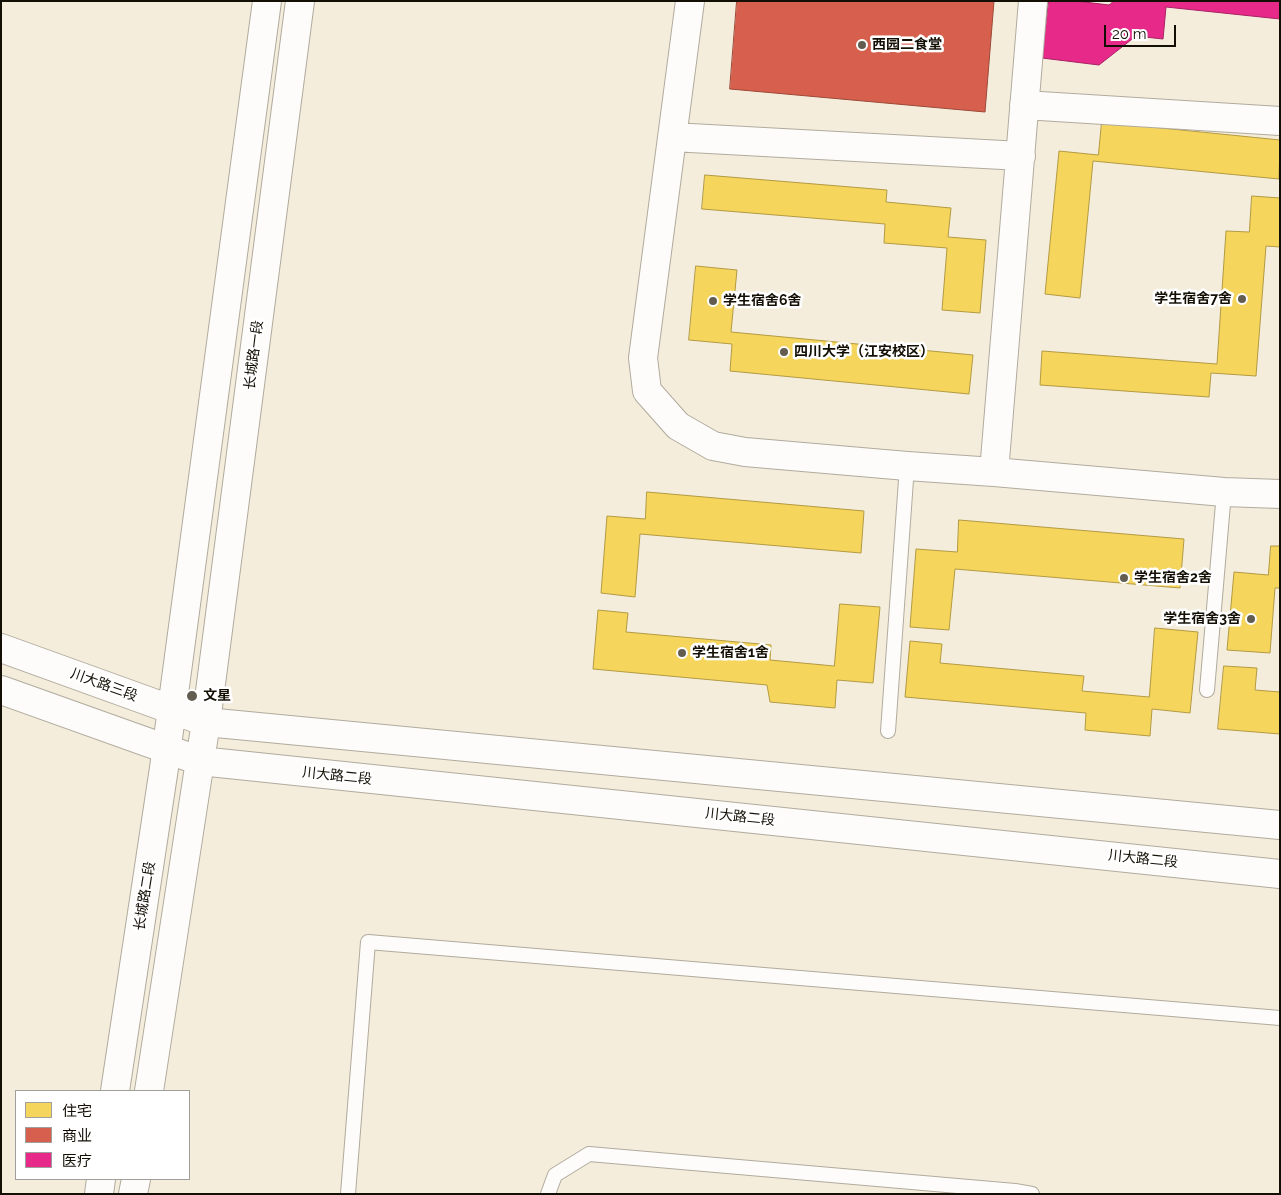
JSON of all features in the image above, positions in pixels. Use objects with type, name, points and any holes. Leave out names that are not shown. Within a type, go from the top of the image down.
[{"type":"main road","points":[[172,705],[267,1]]},
{"type":"main road","name":"长城路一段","points":[[207,715],[300,1]]},
{"type":"main road","points":[[690,1],[643,358],[647,391],[678,426],[713,446],[744,452],[1224,492],[1280,494]]},
{"type":"main road","points":[[994,472],[1033,1]]},
{"type":"main road","points":[[1024,105],[1280,120]]},
{"type":"main road","points":[[672,137],[1021,156]]},
{"type":"main road","name":"川大路三段","points":[[1,648],[207,715]]},
{"type":"main road","points":[[1,690],[200,761]]},
{"type":"main road","name":"长城路二段","points":[[115,1090],[172,705]]},
{"type":"main road","points":[[149,1090],[207,715],[1280,826]]},
{"type":"main road","name":"川大路二段","points":[[200,761],[1280,874]]},
{"type":"main road","points":[[99,1194],[102,1180]]},
{"type":"main road","points":[[134,1194],[136,1180]]},
{"type":"lane","points":[[888,731],[907,466]]},
{"type":"lane","points":[[1207,690],[1224,492]]},
{"type":"lane","points":[[348,1194],[368,942],[1280,1018]]},
{"type":"lane","points":[[548,1194],[555,1176],[589,1154],[1032,1194]]},
{"type":"building: 住宅","points":[[1102,122],[1280,140],[1279,179],[1093,161],[1080,298],[1045,294],[1059,151],[1098,155]]},
{"type":"building: 住宅","points":[[705,175],[887,190],[886,202],[951,208],[948,237],[986,240],[980,313],[942,310],[947,248],[884,243],[885,224],[702,209]]},
{"type":"building: 住宅","name":"学生宿舍7舍","points":[[1252,196],[1280,198],[1280,247],[1266,246],[1256,376],[1211,373],[1209,397],[1040,385],[1042,351],[1217,364],[1226,231],[1249,232]]},
{"type":"building: 住宅","name":"学生宿舍6舍","points":[[696,266],[737,270],[731,332],[973,355],[969,394],[730,371],[732,344],[689,340]]},
{"type":"building: 住宅","points":[[647,492],[864,511],[861,553],[640,534],[635,597],[601,593],[607,516],[645,519]]},
{"type":"building: 住宅","name":"学生宿舍2舍","points":[[959,520],[1184,539],[1180,588],[955,569],[949,630],[910,627],[916,549],[957,552]]},
{"type":"building: 住宅","name":"学生宿舍3舍","points":[[1271,546],[1280,546],[1280,588],[1275,588],[1270,653],[1227,650],[1234,572],[1268,575]]},
{"type":"building: 住宅","name":"学生宿舍1舍","points":[[840,604],[880,607],[873,683],[837,680],[835,708],[770,702],[767,685],[593,669],[598,610],[628,613],[626,632],[771,645],[770,660],[834,666]]},
{"type":"building: 住宅","points":[[1155,628],[1198,632],[1190,713],[1152,709],[1150,736],[1085,730],[1086,713],[905,697],[910,641],[942,644],[940,663],[1084,676],[1082,691],[1149,697]]},
{"type":"building: 住宅","name":"学生宿舍3舍","points":[[1224,666],[1257,668],[1255,690],[1280,692],[1280,734],[1218,729]]},
{"type":"building: 商业","name":"西园二食堂","points":[[737,1],[994,1],[985,112],[730,89]]},
{"type":"building: 医疗","points":[[1049,1],[1076,1],[1109,5],[1114,1],[1280,1],[1280,19],[1166,7],[1163,39],[1136,36],[1099,65],[1042,58]]},
{"type":"place","name":"西园二食堂","points":[[862,45]]},
{"type":"place","name":"学生宿舍7舍","points":[[1242,299]]},
{"type":"place","name":"学生宿舍6舍","points":[[713,301]]},
{"type":"place","name":"四川大学（江安校区）","points":[[784,352]]},
{"type":"place","name":"学生宿舍2舍","points":[[1124,578]]},
{"type":"place","name":"学生宿舍3舍","points":[[1251,619]]},
{"type":"place","name":"学生宿舍1舍","points":[[682,653]]},
{"type":"place","name":"文星","points":[[192,696]]}]
